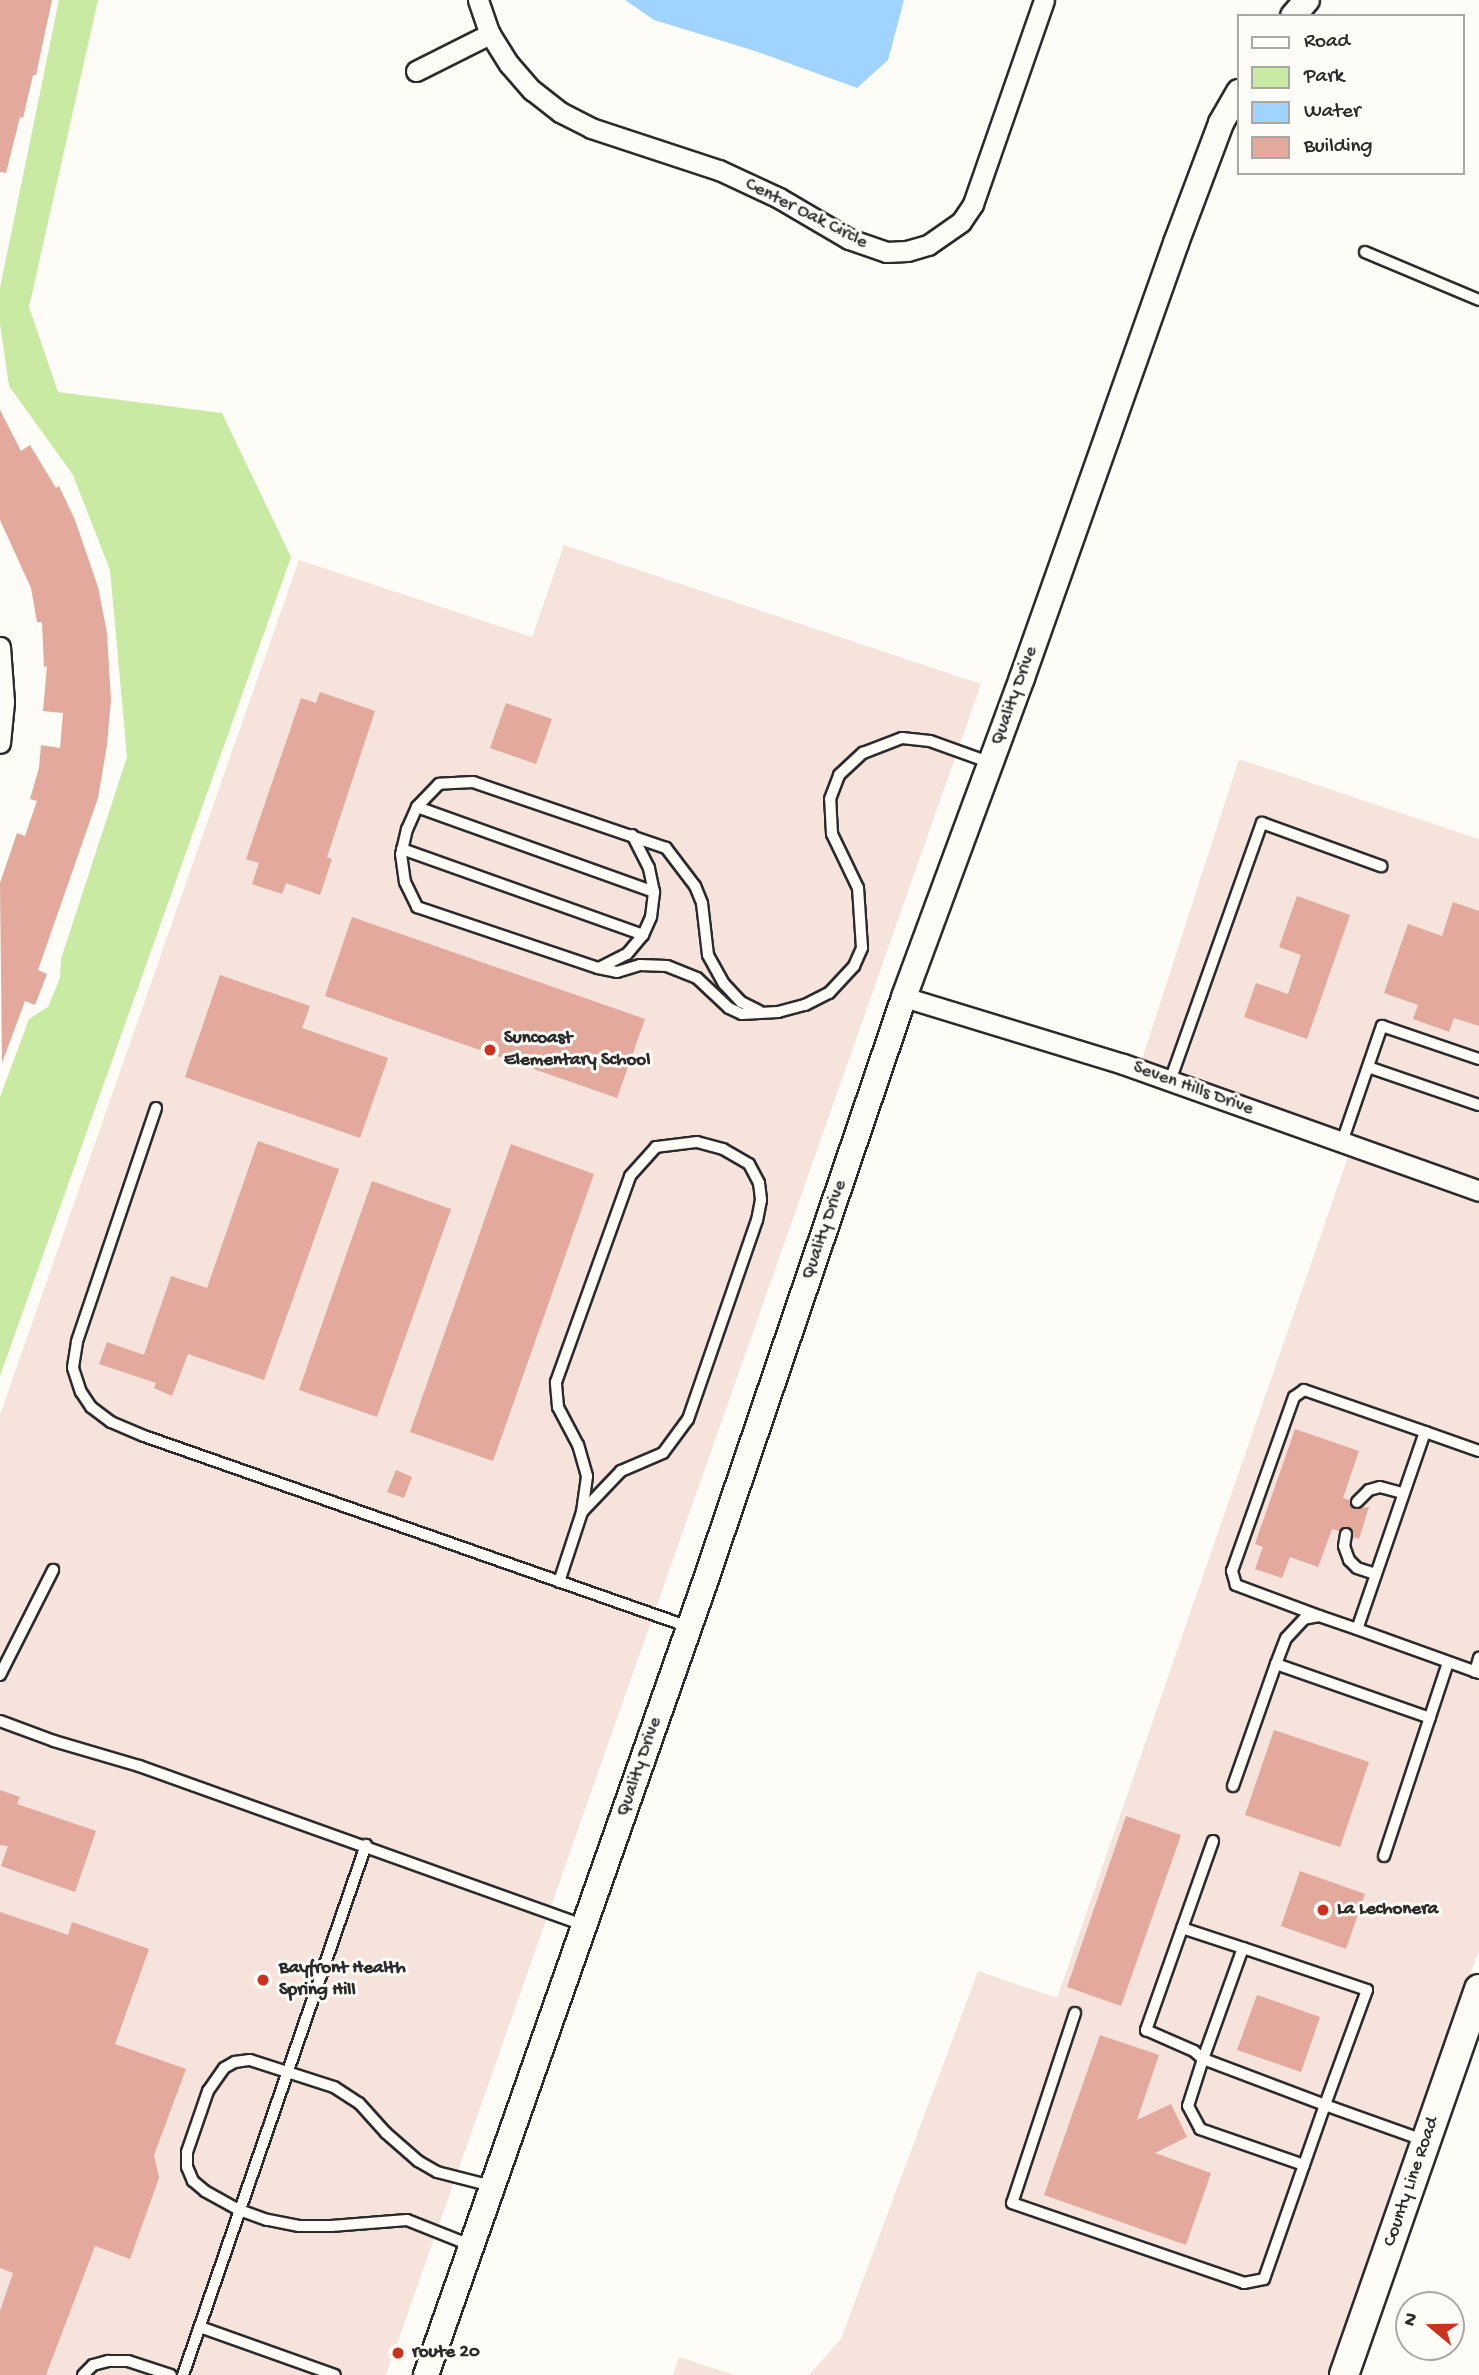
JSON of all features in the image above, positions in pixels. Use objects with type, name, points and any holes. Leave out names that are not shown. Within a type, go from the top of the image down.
[{"type":"main road","name":"County Line Road","points":[[1344,2375],[1479,1989]]},
{"type":"street","name":"Center Oak Circle","points":[[478,0],[490,34],[509,64],[532,90],[570,117],[592,128],[719,170],[779,198],[866,247],[907,251],[928,245],[946,235],[961,222],[973,204],[1044,0]]},
{"type":"street","points":[[1295,14],[1307,0]]},
{"type":"street","points":[[416,71],[490,34]]},
{"type":"street","name":"Quality Drive","points":[[426,2375],[689,1628],[904,997],[1176,243],[1221,123],[1238,94]]},
{"type":"street","points":[[0,647],[4,702],[0,743]]},
{"type":"street","name":"Seven Hills Drive","points":[[904,997],[1170,1081],[1479,1191]]},
{"type":"lane","points":[[1365,252],[1479,300]]},
{"type":"lane","points":[[759,1011],[741,1002],[724,984],[708,955],[702,903],[682,866],[666,848],[473,782],[439,784],[417,807],[402,849],[405,882],[417,907],[598,968],[617,972],[640,965],[667,966],[697,978],[729,1008],[742,1014],[778,1012],[805,1005],[829,993],[854,966],[862,948],[858,888],[832,834],[830,799],[839,775],[863,753],[902,738],[930,741],[991,762]]},
{"type":"lane","points":[[417,807],[654,892]]},
{"type":"lane","points":[[1170,1081],[1262,823],[1381,866]]},
{"type":"lane","points":[[598,968],[627,954],[643,935],[651,917],[654,892],[649,868],[632,835]]},
{"type":"lane","points":[[402,849],[643,935]]},
{"type":"lane","points":[[1342,1142],[1382,1026],[1479,1059]]},
{"type":"lane","points":[[1368,1067],[1479,1105]]},
{"type":"lane","points":[[156,1108],[77,1342],[74,1368],[81,1392],[91,1408],[111,1422],[144,1436],[689,1628]]},
{"type":"lane","points":[[559,1582],[582,1512],[587,1476],[578,1445],[558,1407],[556,1382],[630,1176],[656,1147],[697,1142],[723,1149],[749,1164],[759,1182],[761,1200],[757,1220],[688,1419],[663,1452],[621,1471],[582,1512]]},
{"type":"lane","points":[[1479,1451],[1304,1390],[1294,1397],[1232,1571],[1236,1585],[1477,1672],[1479,1658]]},
{"type":"lane","points":[[1357,1629],[1424,1432]]},
{"type":"lane","points":[[1357,1502],[1369,1490],[1381,1488],[1403,1493]]},
{"type":"lane","points":[[1346,1534],[1344,1546],[1349,1560],[1357,1568],[1375,1574]]},
{"type":"lane","points":[[0,1675],[53,1570]]},
{"type":"lane","points":[[1233,1786],[1286,1638],[1304,1619],[1319,1616]]},
{"type":"lane","points":[[1384,1856],[1448,1662]]},
{"type":"lane","points":[[1276,1664],[1430,1718]]},
{"type":"lane","points":[[0,1721],[366,1845],[585,1925]]},
{"type":"lane","points":[[1213,1841],[1146,2029],[1194,2051],[1203,2059],[1427,2141]]},
{"type":"lane","points":[[183,2375],[366,1845]]},
{"type":"lane","points":[[1075,2013],[1012,2203],[1244,2283],[1264,2279],[1367,1990],[1182,1928]]},
{"type":"lane","points":[[1243,1948],[1188,2106],[1200,2129],[1304,2165]]},
{"type":"lane","points":[[472,2245],[407,2220],[299,2226],[267,2220],[239,2210],[193,2181],[187,2167],[191,2139],[208,2091],[214,2079],[235,2062],[250,2060],[289,2073],[348,2094],[386,2133],[437,2172],[493,2187]]},
{"type":"lane","points":[[200,2327],[335,2375]]},
{"type":"lane","points":[[83,2375],[93,2365],[108,2361],[128,2361],[171,2375]]},
{"type":"shaded area","name":"Suncoast Elementary School","points":[[564,545],[981,684],[386,2375],[0,2375],[0,1415],[299,560],[532,637]]},
{"type":"shaded area","points":[[1239,759],[1479,839],[1479,1950],[1331,2375],[809,2375],[841,2339],[978,1971],[1057,1998],[1351,1148],[1138,1072]]},
{"type":"shaded area","points":[[679,2357],[734,2375],[673,2375]]},
{"type":"green space","points":[[59,0],[98,0],[29,307],[58,392],[222,413],[291,557],[0,1376],[0,1097],[29,1019],[48,1007],[60,978],[61,959],[127,757],[110,570],[73,475],[9,386],[0,324],[0,288]]},
{"type":"water","points":[[625,0],[904,0],[888,60],[857,88],[755,51],[654,20]]},
{"type":"building","points":[[0,0],[52,0],[36,75],[33,75],[23,118],[20,117],[6,173],[0,172]]},
{"type":"building","points":[[0,410],[21,451],[30,445],[56,488],[59,486],[75,520],[98,587],[107,633],[111,700],[98,798],[38,970],[47,974],[35,1005],[25,1001],[2,1063],[0,883],[17,833],[25,836],[37,801],[30,799],[39,768],[41,745],[60,748],[63,713],[43,711],[47,666],[44,667],[42,622],[37,622],[31,588],[0,520]]},
{"type":"building","points":[[320,692],[375,711],[327,857],[332,859],[320,895],[286,883],[282,894],[252,884],[259,863],[246,859],[301,698],[316,703]]},
{"type":"building","points":[[506,703],[552,719],[536,764],[490,748]]},
{"type":"building","points":[[1297,896],[1350,915],[1307,1039],[1244,1017],[1256,983],[1288,994],[1301,955],[1279,947]]},
{"type":"building","points":[[1453,902],[1479,911],[1479,1026],[1454,1018],[1449,1032],[1413,1019],[1418,1005],[1384,993],[1408,924],[1442,936]]},
{"type":"building","points":[[352,917],[645,1019],[617,1098],[325,996]]},
{"type":"building","points":[[220,975],[310,1006],[302,1028],[388,1058],[360,1138],[185,1077]]},
{"type":"building","points":[[258,1141],[339,1169],[264,1380],[188,1354],[172,1396],[154,1388],[156,1383],[99,1364],[107,1342],[144,1355],[171,1276],[207,1288]]},
{"type":"building","points":[[511,1144],[594,1174],[493,1461],[410,1432]]},
{"type":"building","points":[[372,1181],[451,1209],[377,1417],[299,1390]]},
{"type":"building","points":[[1295,1429],[1359,1451],[1343,1498],[1350,1500],[1354,1509],[1369,1507],[1359,1539],[1353,1537],[1348,1527],[1339,1531],[1332,1529],[1318,1567],[1290,1557],[1282,1578],[1255,1569],[1263,1547],[1255,1544]]},
{"type":"building","points":[[396,1470],[412,1477],[404,1498],[387,1492]]},
{"type":"building","points":[[1274,1730],[1369,1762],[1340,1847],[1245,1815]]},
{"type":"building","points":[[0,1790],[20,1797],[17,1804],[96,1831],[75,1892],[1,1866],[8,1846],[0,1845]]},
{"type":"building","points":[[1126,1816],[1181,1835],[1121,2006],[1067,1987]]},
{"type":"building","name":"La Lechonera","points":[[1300,1871],[1365,1894],[1346,1949],[1281,1926]]},
{"type":"building","points":[[0,1912],[68,1935],[72,1922],[149,1949],[115,2044],[186,2069],[154,2155],[159,2178],[130,2259],[95,2246],[46,2375],[0,2375],[0,2311],[13,2273],[0,2268]]},
{"type":"building","points":[[1257,1995],[1320,2017],[1301,2072],[1237,2050]]},
{"type":"building","points":[[1100,2035],[1159,2055],[1137,2120],[1171,2104],[1187,2137],[1155,2153],[1211,2173],[1186,2245],[1044,2195]]},
{"type":"place","name":"Suncoast Elementary School","points":[[490,1050]]},
{"type":"place","name":"La Lechonera","points":[[1323,1910]]},
{"type":"place","name":"Bayfront Health Spring Hill","points":[[263,1980]]},
{"type":"place","name":"route 20","points":[[398,2353]]}]
